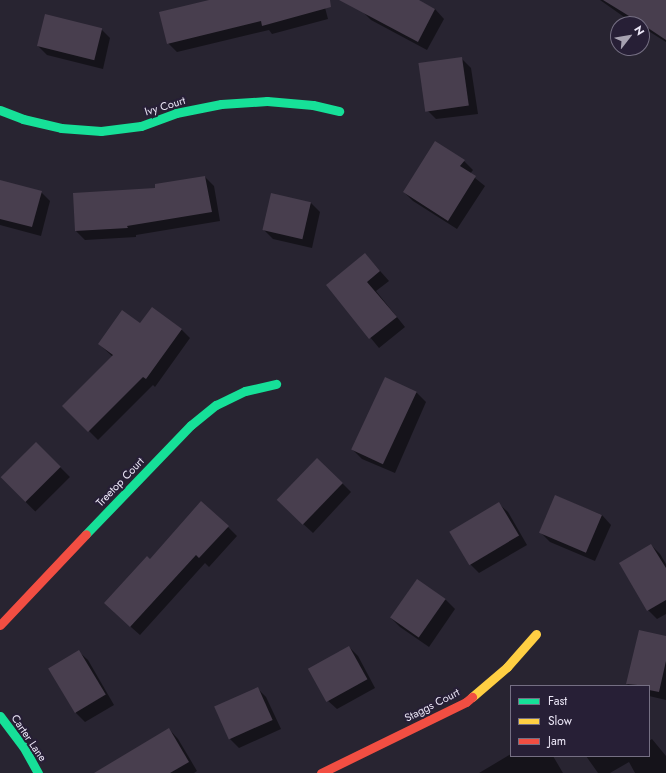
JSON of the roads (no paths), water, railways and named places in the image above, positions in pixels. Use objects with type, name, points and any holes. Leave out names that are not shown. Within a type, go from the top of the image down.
[{"type":"street","name":"Ivy Court","points":[[0,110],[23,119],[61,128],[101,130],[141,126],[176,114],[220,104],[267,101],[312,105],[339,111]]},
{"type":"street","name":"Treetop Court","points":[[0,625],[191,425],[216,405],[245,391],[276,384]]},
{"type":"street","name":"Staggs Court","points":[[321,773],[466,702],[506,667],[536,634]]},
{"type":"street","name":"Carter Lane","points":[[0,716],[23,746],[38,773]]}]
